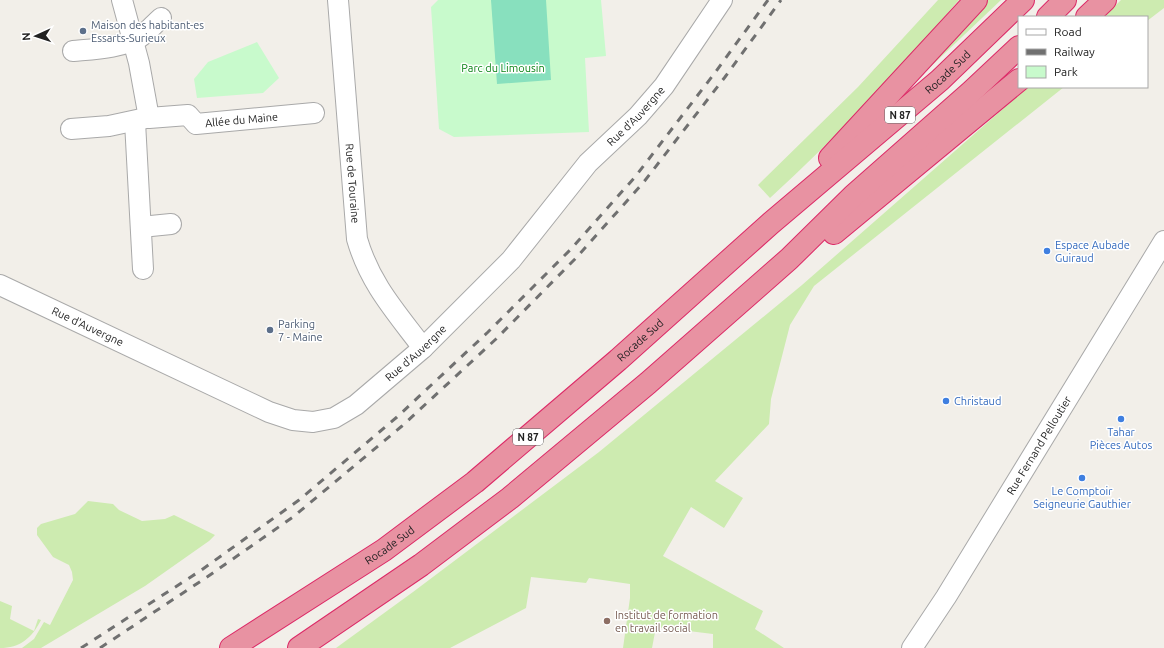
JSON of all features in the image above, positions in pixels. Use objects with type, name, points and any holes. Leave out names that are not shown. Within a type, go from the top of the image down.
[{"type":"highway","points":[[771,223],[976,0]]},
{"type":"highway","name":"Rocade Sud","points":[[231,648],[384,550],[475,482],[618,360],[771,223],[940,80],[1023,0]]},
{"type":"highway","points":[[1049,16],[1064,0]]},
{"type":"highway","points":[[1088,16],[1105,0]]},
{"type":"highway","name":"N 87","points":[[299,648],[421,565],[510,498],[648,383],[788,259],[853,196],[971,92],[1018,48]]},
{"type":"highway","points":[[788,259],[821,245],[1018,81]]},
{"type":"highway","points":[[222,648],[266,627]]},
{"type":"street","points":[[122,0],[136,41],[142,120],[141,227],[143,269]]},
{"type":"street","name":"Rue de Touraine","points":[[338,0],[357,239],[363,259],[378,288],[423,348]]},
{"type":"street","name":"Rue d'Auvergne","points":[[0,285],[269,412],[293,420],[312,422],[334,418],[356,405],[423,348],[511,260],[588,163],[638,116],[664,86],[722,0]]},
{"type":"street","points":[[73,51],[105,48],[136,41],[161,18]]},
{"type":"street","name":"Allée du Maine","points":[[142,120],[188,115],[196,124],[314,113]]},
{"type":"street","points":[[71,129],[142,120]]},
{"type":"street","points":[[141,227],[171,224]]},
{"type":"street","name":"Rue Fernand Pelloutier","points":[[912,648],[946,597],[1164,241]]},
{"type":"green space","name":"Parc du Limousin","points":[[438,0],[601,0],[606,56],[585,58],[589,132],[454,137],[439,129],[431,7]]},
{"type":"green space","points":[[491,0],[546,0],[551,80],[497,84]]},
{"type":"green space","points":[[938,0],[959,0],[868,102],[820,151],[770,198],[758,185],[858,87]]},
{"type":"green space","points":[[985,0],[1001,0],[925,72],[922,69]]},
{"type":"green space","points":[[1121,0],[1164,0],[1164,8],[1148,20],[1148,16],[1105,16]]},
{"type":"green space","points":[[257,42],[279,78],[263,93],[197,98],[194,79],[208,62]]},
{"type":"green space","points":[[1027,88],[1063,88],[814,286],[790,325],[771,399],[769,424],[715,481],[743,498],[724,528],[691,507],[663,556],[763,611],[755,629],[784,648],[713,648],[713,634],[656,627],[652,648],[623,648],[630,598],[630,584],[589,578],[586,583],[531,577],[526,608],[450,648],[336,648],[599,452],[802,285]]},
{"type":"green space","points":[[88,501],[113,504],[119,510],[142,521],[165,519],[174,515],[215,535],[209,541],[145,586],[41,648],[22,648],[34,639],[44,622],[50,625],[73,580],[69,565],[53,557],[37,535],[37,528],[41,524],[75,514]]},
{"type":"green space","points":[[0,601],[12,606],[10,619],[34,631],[38,619],[41,620],[34,632],[25,641],[7,648],[0,648]]},
{"type":"railway","points":[[81,648],[200,571],[299,500],[397,417],[488,332],[570,250],[635,177],[714,74],[768,0]]},
{"type":"railway","points":[[100,648],[207,577],[293,517],[402,426],[496,339],[575,259],[643,183],[725,77],[781,0]]},
{"type":"place","name":"Maison des habitant-es Essarts-Surieux","points":[[83,31]]},
{"type":"place","name":"Espace Aubade Guiraud","points":[[1047,251]]},
{"type":"place","name":"Parking 7 - Maine","points":[[270,330]]},
{"type":"place","name":"Christaud","points":[[946,401]]},
{"type":"place","name":"Tahar Pièces Autos","points":[[1121,419]]},
{"type":"place","name":"Le Comptoir Seigneurie Gauthier","points":[[1082,478]]},
{"type":"place","name":"Institut de formation en travail social","points":[[607,621]]}]
